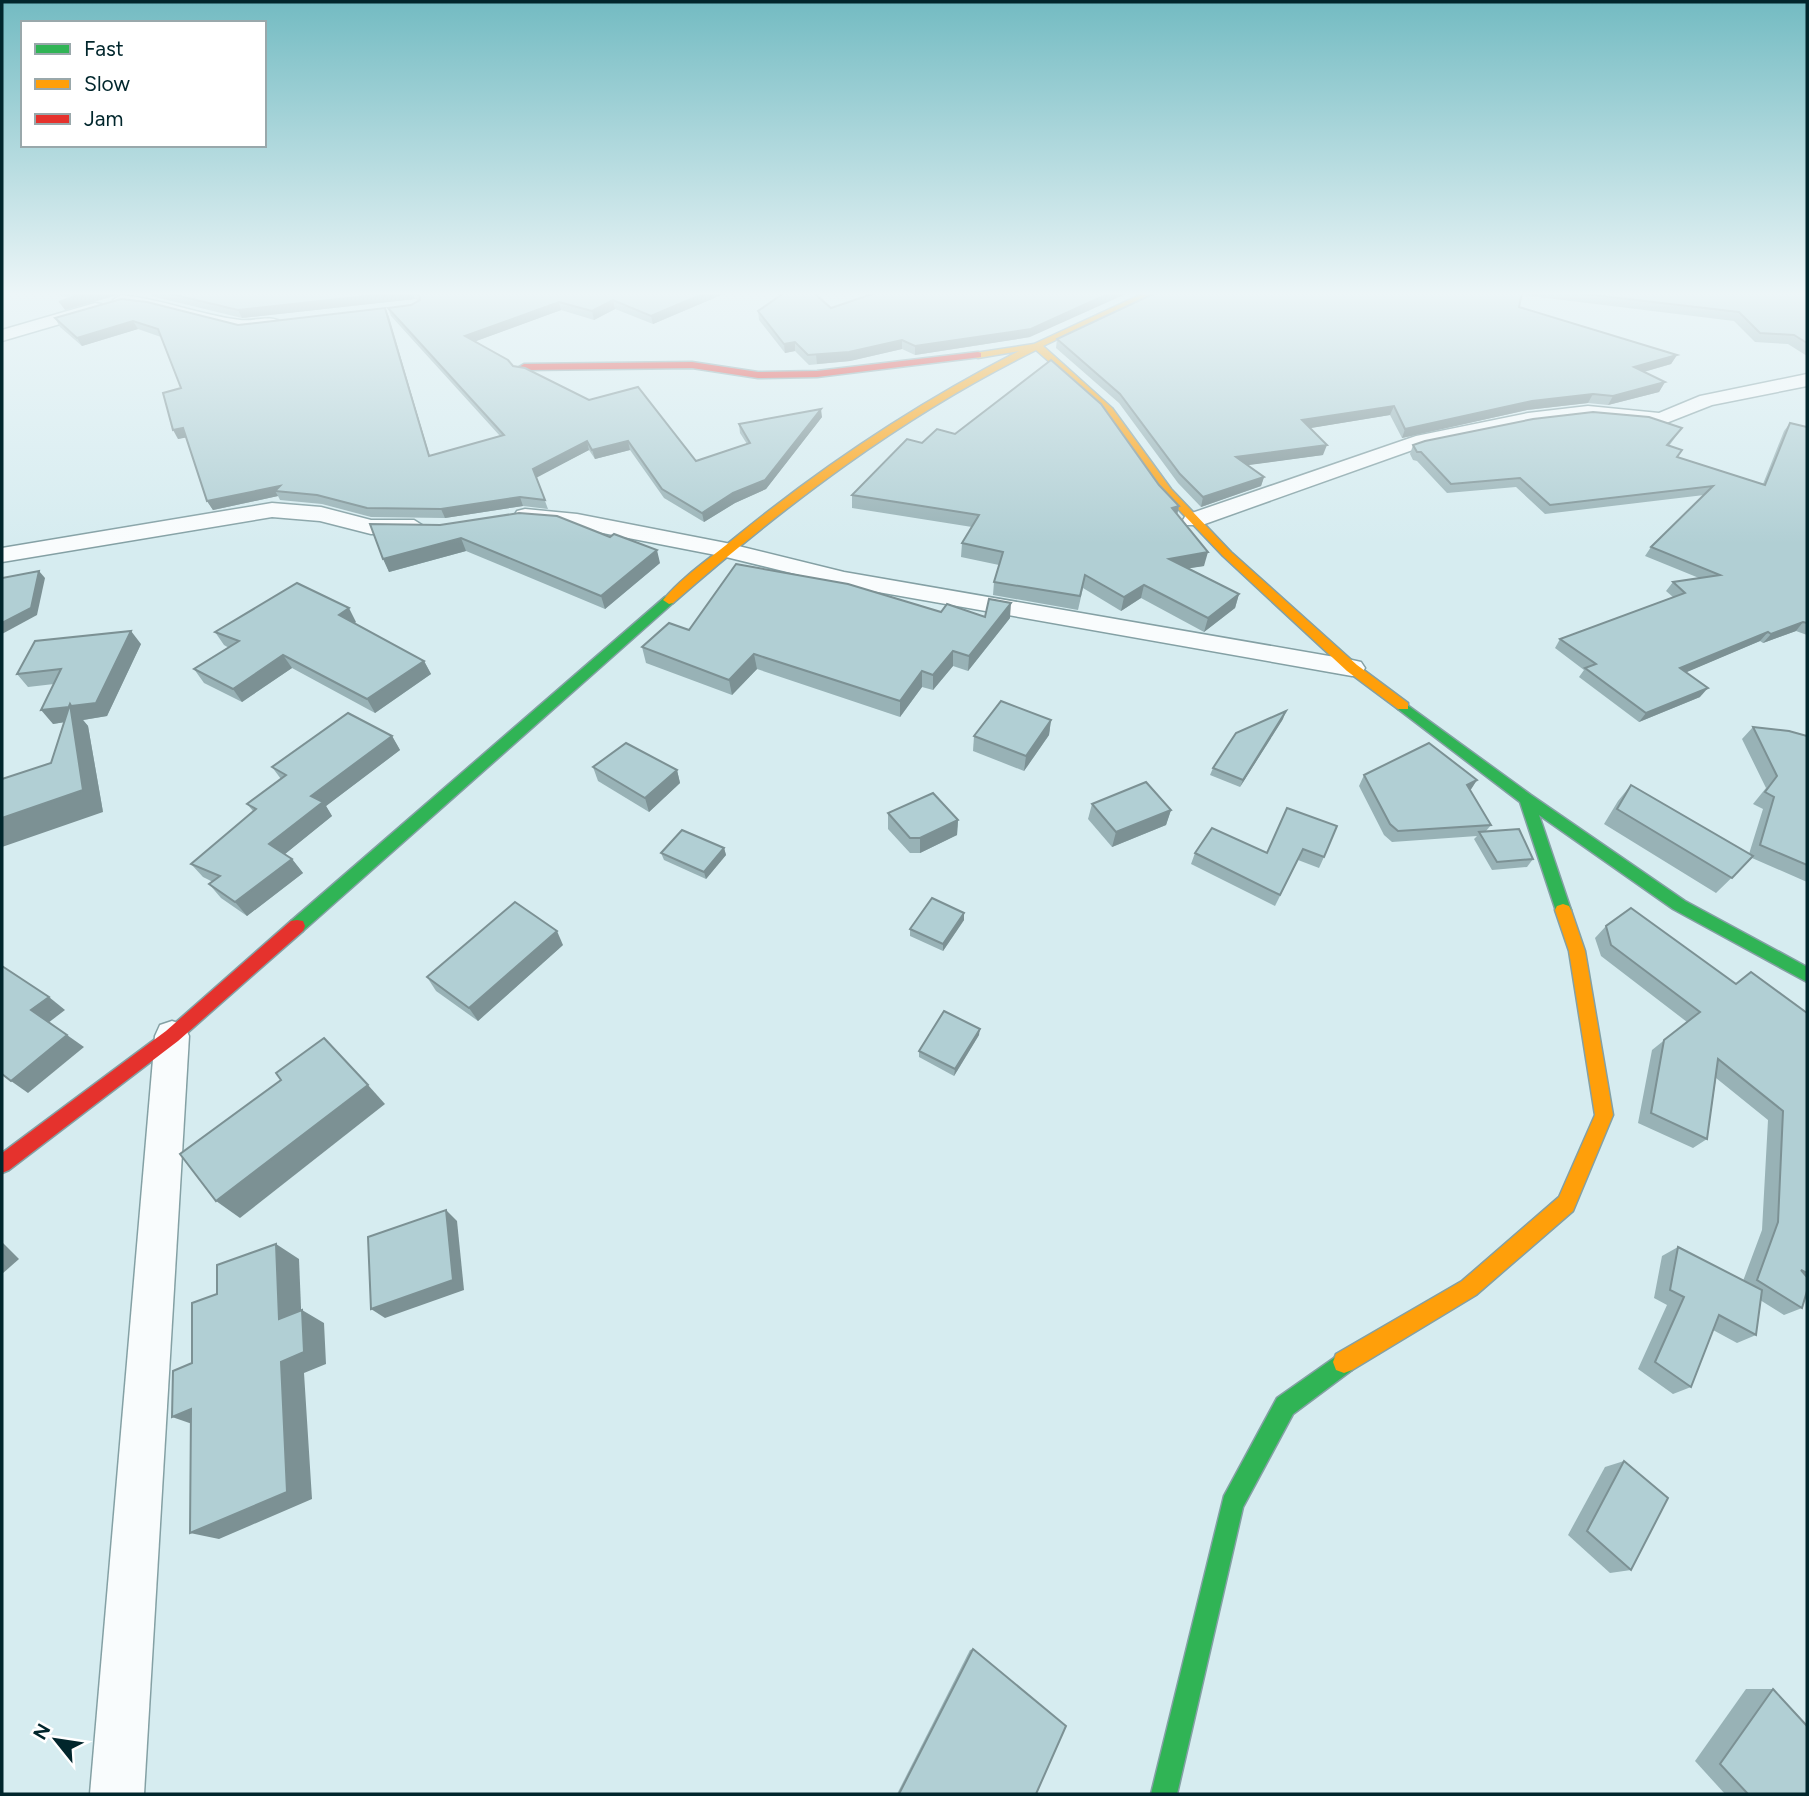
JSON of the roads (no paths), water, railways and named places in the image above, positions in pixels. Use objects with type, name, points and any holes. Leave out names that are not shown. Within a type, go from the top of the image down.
[{"type":"street","points":[[2,1164],[172,1036],[726,550],[806,485],[921,409],[980,377]]},
{"type":"street","points":[[1072,377],[1109,410],[1167,491],[1194,520],[1352,668],[1526,799],[1679,905],[1807,975]]},
{"type":"street","points":[[1194,520],[1416,442],[1528,419],[1588,412],[1661,419],[1707,400],[1807,380]]},
{"type":"street","points":[[2,555],[272,510],[321,514],[371,527],[433,527]]},
{"type":"street","points":[[497,520],[523,516],[577,521],[726,550],[844,579],[1352,668]]},
{"type":"street","points":[[1164,1794],[1232,1504],[1285,1406],[1352,1356],[1469,1287],[1566,1204],[1604,1115],[1577,951],[1526,799]]},
{"type":"street","points":[[117,1794],[172,1036]]}]
